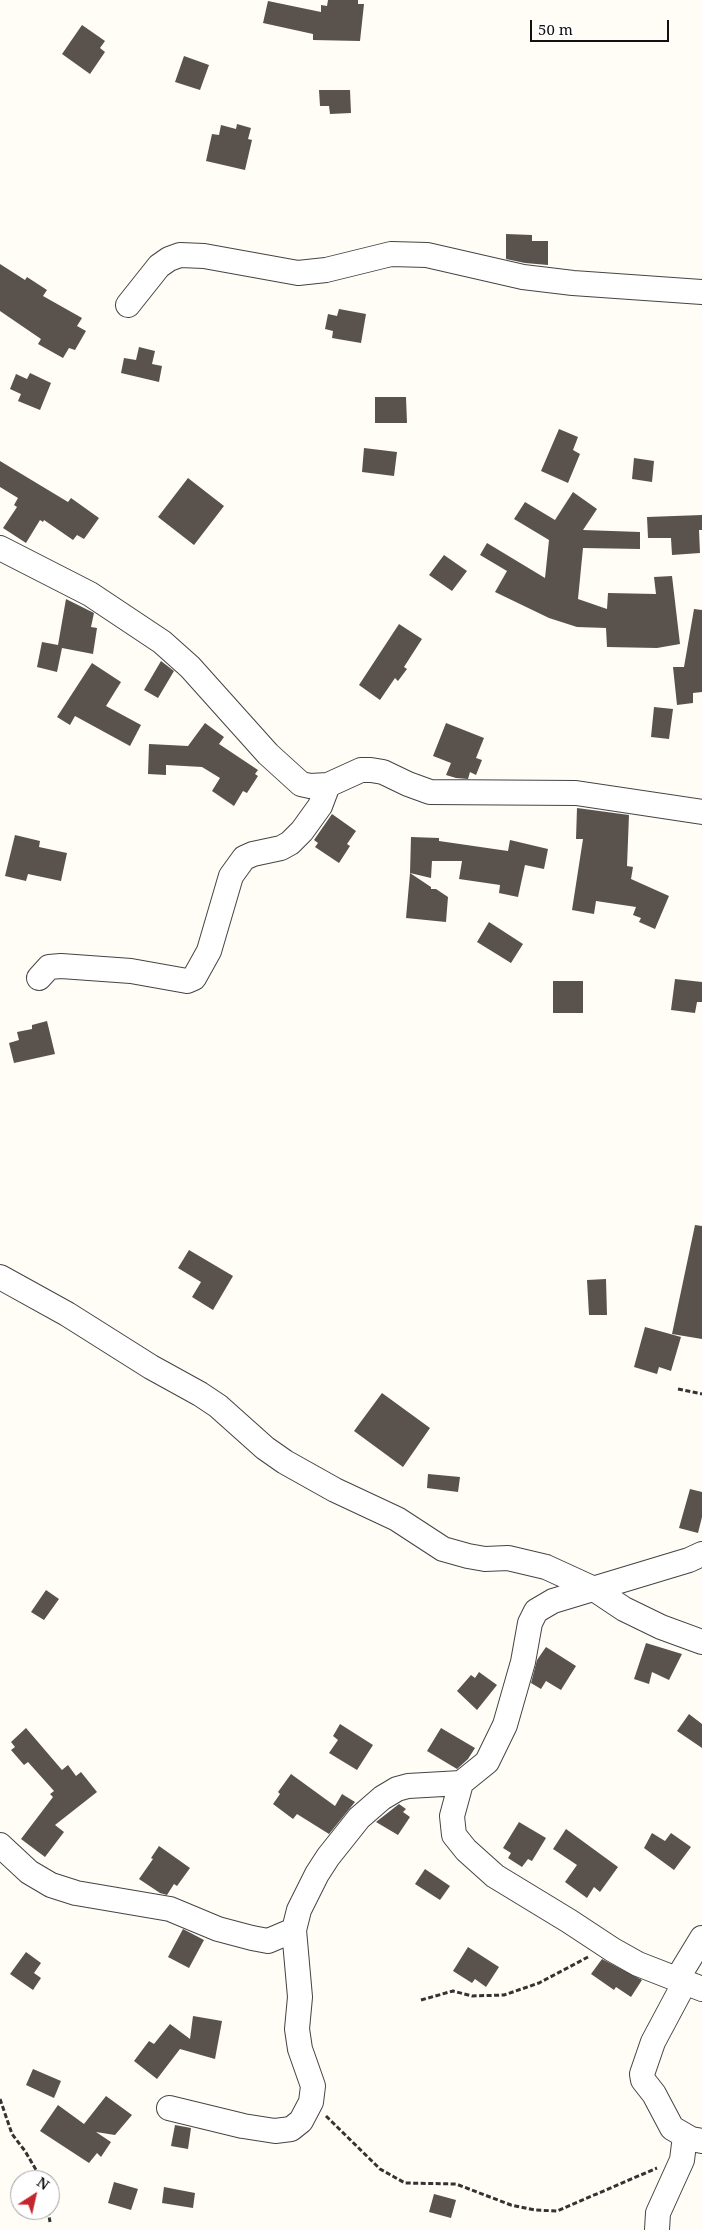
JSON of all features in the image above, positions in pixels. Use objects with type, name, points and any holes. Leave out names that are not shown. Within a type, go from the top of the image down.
[{"type":"street","points":[[128,305],[159,266],[169,259],[180,255],[204,256],[298,273],[326,270],[391,254],[426,255],[523,276],[574,283],[702,292]]},
{"type":"street","points":[[0,548],[90,594],[154,636],[190,667],[288,774],[300,784],[310,786],[328,785],[361,770],[377,770],[430,792],[576,793],[702,812]]},
{"type":"street","points":[[38,978],[49,967],[61,966],[111,969],[187,980],[194,978],[210,951],[231,876],[244,858],[253,854],[281,848],[290,843],[302,831],[320,806],[328,785]]},
{"type":"street","points":[[0,1277],[66,1314],[150,1367],[200,1394],[218,1406],[265,1448],[285,1462],[397,1519],[443,1549],[486,1559],[508,1558],[546,1568],[594,1589],[624,1609],[661,1628],[702,1642]]},
{"type":"street","points":[[169,2108],[243,2126],[275,2131],[291,2129],[301,2120],[312,2102],[313,2086],[300,2049],[297,2029],[300,1997],[294,1930],[299,1910],[317,1874],[359,1818],[372,1806],[397,1789],[408,1786],[461,1782],[487,1762],[500,1737],[523,1662],[530,1623],[536,1611],[553,1601],[690,1560],[702,1554]]},
{"type":"street","points":[[461,1782],[452,1816],[454,1835],[466,1850],[495,1876],[638,1964],[688,1983]]},
{"type":"street","points":[[0,1845],[29,1872],[50,1884],[76,1893],[170,1909],[218,1929],[268,1941],[294,1930]]},
{"type":"street","points":[[657,2230],[658,2213],[694,2138],[672,2128],[666,2120],[654,2094],[643,2080],[642,2074],[653,2042],[688,1983],[702,1938]]},
{"type":"path","points":[[678,1389],[702,1394]]},
{"type":"path","points":[[421,2000],[453,1991],[472,1996],[504,1995],[539,1983],[583,1959],[613,1950]]},
{"type":"path","points":[[0,2099],[12,2134],[36,2170]]},
{"type":"path","points":[[312,2102],[380,2169],[405,2183],[456,2184],[511,2205],[535,2210],[557,2210],[622,2184],[650,2170],[682,2160]]},
{"type":"building","points":[[328,0],[358,0],[358,4],[364,4],[360,41],[313,40],[313,34],[263,23],[268,1],[321,12],[321,5],[327,6]]},
{"type":"building","points":[[82,25],[105,41],[100,48],[105,52],[90,74],[62,54]]},
{"type":"building","points":[[184,56],[209,65],[200,90],[175,82]]},
{"type":"building","points":[[319,90],[350,90],[351,113],[330,114],[329,106],[320,106]]},
{"type":"building","points":[[237,124],[251,128],[248,139],[252,140],[245,170],[206,161],[212,134],[219,135],[221,125],[236,129]]},
{"type":"building","points":[[506,234],[532,235],[532,241],[548,241],[548,265],[506,259]]},
{"type":"building","points":[[0,264],[25,280],[27,277],[47,290],[43,296],[82,318],[77,326],[86,331],[75,350],[69,348],[63,358],[38,344],[41,339],[0,311]]},
{"type":"building","points":[[339,309],[366,314],[361,343],[332,338],[333,331],[325,329],[328,314],[337,316]]},
{"type":"building","points":[[139,347],[155,351],[152,364],[162,366],[159,382],[121,373],[124,358],[136,360]]},
{"type":"building","points":[[30,373],[51,383],[40,410],[18,401],[21,394],[10,389],[16,374],[27,379]]},
{"type":"building","points":[[375,397],[406,397],[407,423],[375,423]]},
{"type":"building","points":[[559,429],[578,437],[573,450],[580,454],[568,483],[541,471]]},
{"type":"building","points":[[364,448],[397,452],[394,476],[362,472]]},
{"type":"building","points":[[634,458],[654,461],[652,482],[632,479]]},
{"type":"building","points":[[0,461],[68,502],[71,498],[99,518],[84,539],[77,535],[73,540],[44,520],[43,522],[40,520],[26,543],[3,528],[17,507],[14,505],[18,498],[0,487]]},
{"type":"building","points":[[188,478],[224,506],[194,545],[158,517]]},
{"type":"building","points":[[573,492],[597,509],[583,530],[640,532],[640,549],[583,548],[578,599],[607,609],[608,593],[656,594],[654,577],[672,576],[680,644],[657,648],[607,647],[606,628],[577,627],[549,618],[495,592],[507,571],[480,555],[487,543],[545,578],[549,540],[514,519],[525,502],[555,520]]},
{"type":"building","points":[[702,515],[702,530],[699,530],[700,553],[672,555],[671,538],[648,538],[647,517]]},
{"type":"building","points":[[444,555],[467,571],[452,591],[429,575]]},
{"type":"building","points":[[66,599],[94,613],[91,627],[97,628],[93,654],[62,648],[57,672],[37,667],[42,642],[58,645]]},
{"type":"building","points":[[694,609],[702,610],[702,692],[693,693],[693,703],[677,705],[673,667],[684,667]]},
{"type":"building","points":[[399,624],[422,639],[404,667],[407,669],[398,681],[395,678],[380,700],[359,685]]},
{"type":"building","points":[[161,661],[174,671],[158,698],[144,690]]},
{"type":"building","points":[[92,663],[121,682],[106,706],[141,725],[130,746],[75,716],[70,725],[57,717]]},
{"type":"building","points":[[654,707],[673,709],[669,739],[651,737]]},
{"type":"building","points":[[205,723],[224,737],[219,744],[258,770],[255,774],[258,776],[247,793],[243,791],[234,806],[212,791],[220,778],[202,767],[166,765],[166,775],[148,774],[149,744],[188,746]]},
{"type":"building","points":[[446,723],[484,738],[476,758],[482,760],[476,775],[470,772],[468,779],[446,775],[451,763],[433,756]]},
{"type":"building","points":[[577,808],[629,815],[627,866],[633,867],[631,879],[669,896],[655,929],[639,922],[641,918],[633,915],[636,907],[596,901],[594,914],[572,910],[583,839],[576,839]]},
{"type":"building","points":[[332,814],[356,831],[347,844],[350,846],[339,863],[315,847],[318,843],[314,840]]},
{"type":"building","points":[[15,835],[40,841],[39,847],[67,853],[61,881],[28,874],[26,881],[5,876]]},
{"type":"building","points":[[411,837],[439,838],[439,841],[508,851],[510,840],[548,849],[544,869],[525,865],[518,897],[499,893],[500,885],[459,879],[462,861],[432,861],[431,878],[410,873]]},
{"type":"building","points":[[410,873],[431,887],[431,889],[436,889],[448,897],[446,922],[406,918]]},
{"type":"building","points":[[489,922],[523,944],[511,963],[477,942]]},
{"type":"building","points":[[675,979],[702,982],[702,1002],[697,1002],[695,1013],[671,1010]]},
{"type":"building","points":[[553,981],[583,981],[583,1013],[553,1013]]},
{"type":"building","points":[[47,1021],[55,1054],[14,1063],[9,1043],[19,1040],[17,1032],[32,1029],[32,1025]]},
{"type":"building","points":[[695,1225],[702,1226],[702,1339],[672,1334]]},
{"type":"building","points":[[189,1250],[233,1276],[213,1310],[192,1297],[201,1282],[178,1268]]},
{"type":"building","points":[[606,1279],[607,1315],[589,1315],[587,1280]]},
{"type":"building","points":[[645,1327],[681,1337],[671,1371],[659,1367],[657,1374],[634,1367]]},
{"type":"building","points":[[382,1393],[430,1428],[403,1467],[354,1431]]},
{"type":"building","points":[[428,1474],[460,1477],[458,1492],[427,1488]]},
{"type":"building","points":[[690,1489],[702,1492],[702,1517],[698,1533],[679,1528]]},
{"type":"building","points":[[46,1590],[59,1599],[44,1620],[31,1612]]},
{"type":"building","points":[[646,1643],[682,1654],[669,1680],[652,1672],[649,1684],[634,1679]]},
{"type":"building","points":[[546,1647],[576,1666],[561,1690],[546,1681],[541,1689],[531,1683],[537,1660]]},
{"type":"building","points":[[479,1672],[497,1685],[477,1710],[457,1691],[471,1675],[475,1678]]},
{"type":"building","points":[[689,1714],[702,1724],[702,1748],[677,1731]]},
{"type":"building","points":[[340,1724],[373,1745],[357,1770],[329,1753],[338,1740],[333,1736]]},
{"type":"building","points":[[26,1728],[62,1770],[68,1765],[76,1776],[81,1772],[97,1792],[55,1825],[64,1832],[45,1857],[21,1839],[53,1797],[50,1794],[54,1791],[28,1762],[24,1765],[11,1750],[15,1747],[11,1742]]},
{"type":"building","points":[[441,1728],[475,1748],[468,1759],[457,1769],[427,1751]]},
{"type":"building","points":[[291,1774],[335,1806],[342,1794],[355,1802],[329,1834],[297,1814],[293,1819],[273,1804],[280,1794],[278,1792]]},
{"type":"building","points":[[399,1804],[406,1809],[403,1812],[410,1817],[398,1835],[376,1822]]},
{"type":"building","points":[[519,1822],[546,1838],[532,1861],[528,1859],[522,1867],[508,1858],[511,1853],[503,1848]]},
{"type":"building","points":[[566,1829],[618,1867],[600,1892],[594,1887],[587,1898],[565,1882],[577,1865],[553,1849]]},
{"type":"building","points":[[652,1833],[665,1841],[671,1833],[691,1847],[674,1870],[644,1848]]},
{"type":"building","points":[[159,1846],[190,1868],[177,1886],[174,1884],[167,1895],[160,1893],[139,1879],[153,1859],[151,1858]]},
{"type":"building","points":[[425,1869],[450,1886],[440,1900],[415,1884]]},
{"type":"building","points":[[183,1929],[204,1940],[189,1968],[168,1957]]},
{"type":"building","points":[[468,1947],[499,1967],[486,1987],[475,1979],[472,1983],[453,1971]]},
{"type":"building","points":[[26,1952],[41,1963],[34,1973],[41,1978],[33,1990],[10,1974]]},
{"type":"building","points":[[602,1959],[642,1980],[631,1997],[616,1987],[614,1990],[591,1974]]},
{"type":"building","points":[[193,2016],[222,2021],[215,2059],[180,2049],[157,2079],[134,2061],[149,2041],[154,2044],[170,2024],[190,2039]]},
{"type":"building","points":[[33,2069],[61,2081],[54,2098],[26,2085]]},
{"type":"building","points":[[106,2096],[132,2115],[115,2135],[96,2132],[111,2142],[101,2157],[97,2153],[89,2163],[40,2131],[58,2105],[84,2124]]},
{"type":"building","points":[[175,2125],[191,2128],[188,2149],[171,2146]]},
{"type":"building","points":[[114,2182],[138,2189],[131,2210],[108,2203]]},
{"type":"building","points":[[164,2187],[195,2193],[193,2208],[162,2203]]},
{"type":"building","points":[[434,2194],[456,2200],[451,2218],[429,2212]]}]
